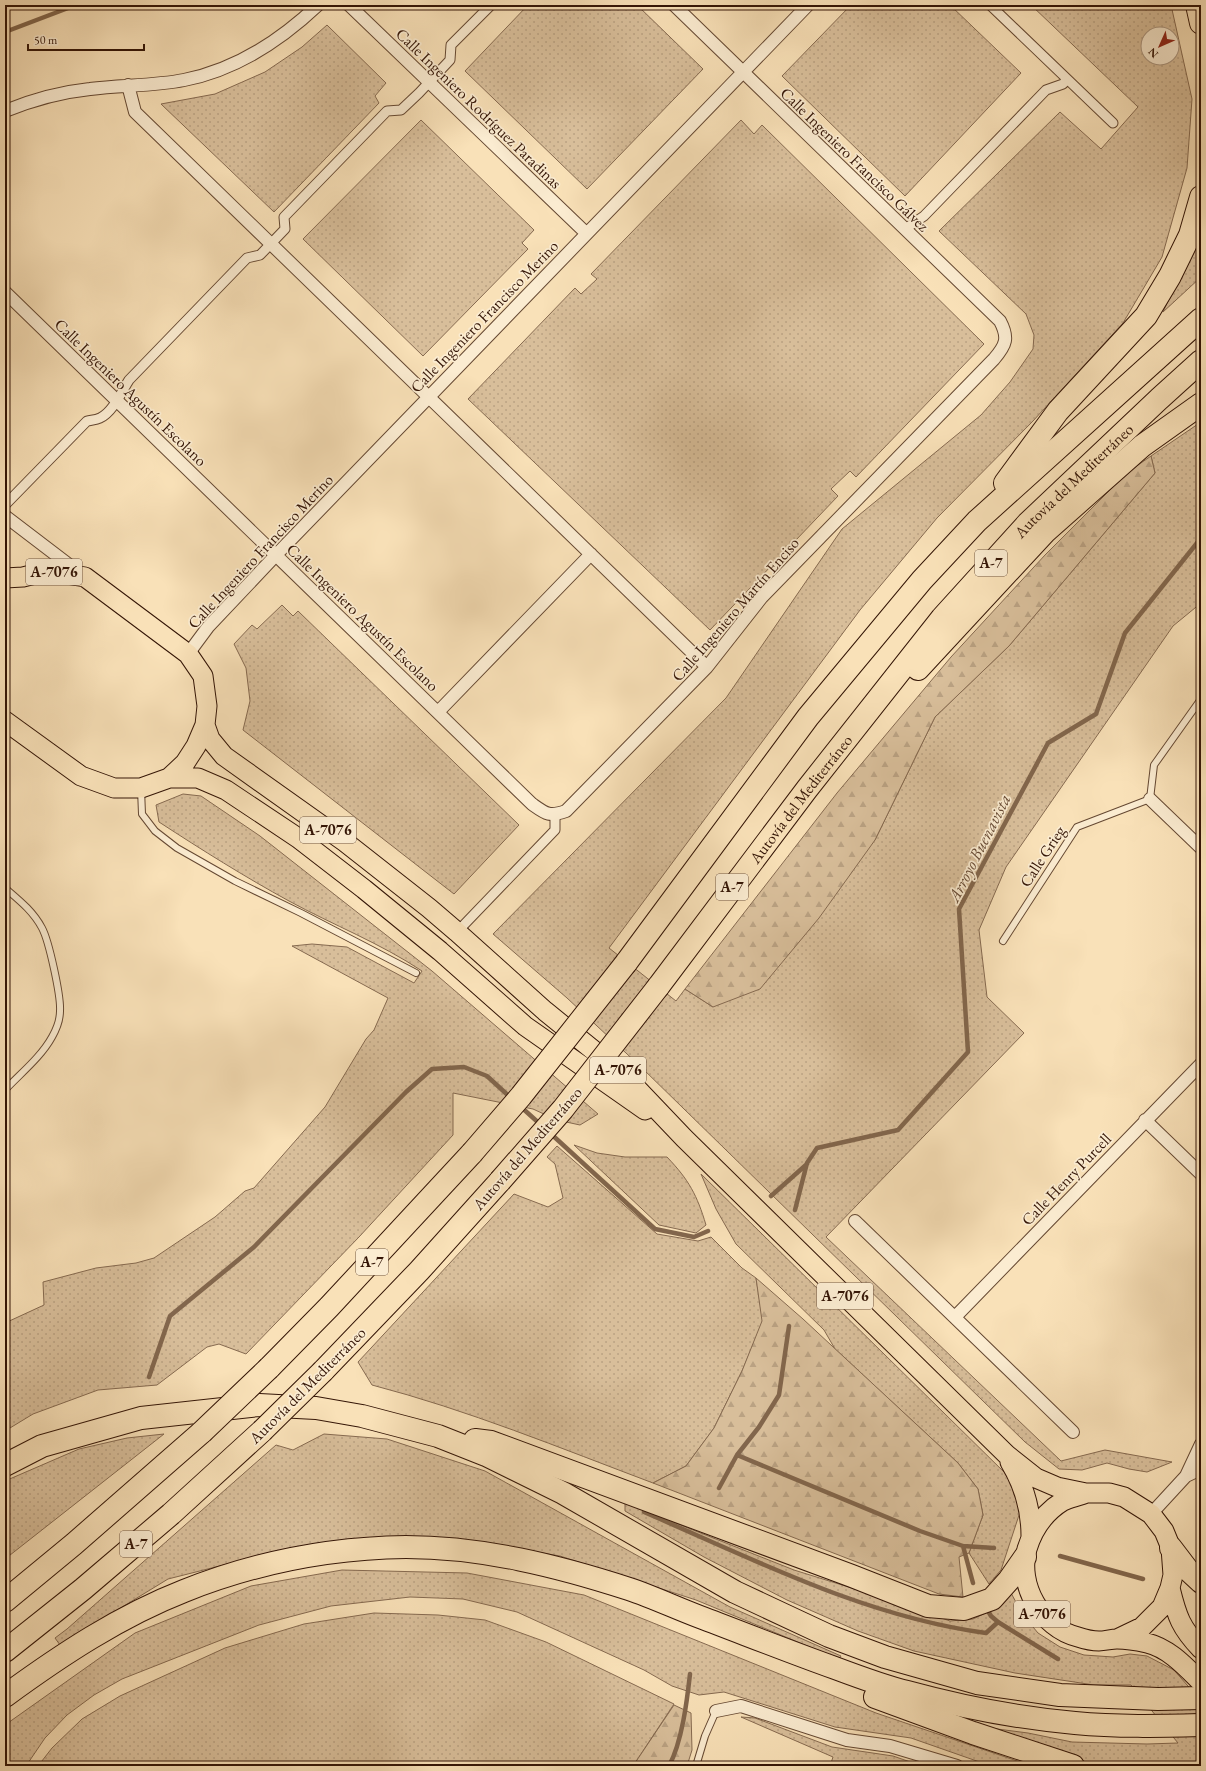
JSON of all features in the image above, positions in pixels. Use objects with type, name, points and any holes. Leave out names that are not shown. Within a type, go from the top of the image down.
[{"type":"highway","points":[[1197,5],[1201,23]]},
{"type":"highway","points":[[977,521],[1058,411],[1146,316],[1170,276],[1190,235],[1201,197]]},
{"type":"highway","name":"Autovía del Mediterráneo","points":[[5,1601],[97,1525],[202,1432],[269,1368],[334,1302],[472,1153],[536,1078],[626,963],[808,717],[922,580],[977,521],[1201,319]]},
{"type":"highway","name":"Autovía del Mediterráneo","points":[[5,1651],[83,1589],[171,1514],[262,1431],[323,1371],[420,1271],[563,1108],[658,987],[807,788],[942,618],[1028,523],[1159,399],[1201,362]]},
{"type":"highway","points":[[807,788],[1044,532],[1142,446],[1201,404]]},
{"type":"highway","points":[[5,1465],[42,1446],[141,1418],[259,1405],[316,1408],[362,1416],[438,1436],[486,1455],[563,1493],[735,1592],[828,1636],[886,1657],[977,1683],[1060,1696],[1105,1697],[1200,1689]]},
{"type":"highway","points":[[438,1436],[491,1442],[852,1576],[928,1606],[964,1609],[992,1599],[1009,1580],[1025,1557]]},
{"type":"highway","points":[[5,1696],[80,1644],[130,1616],[182,1591],[235,1572],[291,1559],[347,1551],[407,1547],[472,1552],[576,1572],[632,1590],[786,1650],[905,1692],[962,1705],[1076,1724],[1132,1726],[1201,1725]]},
{"type":"highway","points":[[1171,1548],[1187,1569],[1201,1582]]},
{"type":"highway","points":[[786,1650],[829,1680],[973,1733],[1073,1766]]},
{"type":"main road","name":"A-7076","points":[[5,590],[14,577],[48,571],[85,578],[188,654],[203,676],[207,706],[205,725],[185,763],[169,778]]},
{"type":"main road","name":"A-7076","points":[[5,721],[81,776],[114,788],[140,788],[169,778],[198,778],[226,790],[298,838],[440,950],[526,1026],[684,1138]]},
{"type":"main road","name":"A-7076","points":[[205,725],[210,739],[224,756],[345,842],[457,932],[545,1011],[624,1076],[684,1138],[1007,1455],[1036,1478],[1057,1487],[1086,1493],[1109,1493],[1124,1497],[1151,1514],[1164,1531],[1171,1548],[1173,1575],[1170,1588],[1162,1607],[1142,1627],[1117,1639]]},
{"type":"main road","name":"A-7076","points":[[1007,1455],[1020,1478],[1028,1503],[1031,1536]]},
{"type":"main road","name":"A-7076","points":[[1086,1493],[1063,1501],[1043,1518],[1031,1536],[1025,1557],[1026,1580],[1031,1595],[1042,1614],[1058,1628],[1076,1637],[1098,1641],[1117,1639],[1148,1643],[1165,1650],[1182,1663],[1200,1689]]},
{"type":"main road","name":"A-7076","points":[[1170,1588],[1176,1613],[1188,1635],[1201,1649]]},
{"type":"street","points":[[5,111],[63,93],[185,80],[215,71],[235,63],[284,35],[318,5]]},
{"type":"street","name":"Calle Ingeniero Rodríguez Paradinas","points":[[348,5],[586,234]]},
{"type":"street","points":[[5,505],[87,421],[100,418],[117,401],[129,380],[247,258],[260,255],[271,244],[285,229],[284,217],[387,111],[401,110],[429,82],[450,60],[452,45],[491,5]]},
{"type":"street","name":"Calle Ingeniero Francisco Gálvez","points":[[674,5],[1000,321],[1006,331],[1005,340]]},
{"type":"street","name":"Calle Ingeniero Francisco Merino","points":[[188,654],[208,627],[276,555],[808,5]]},
{"type":"street","points":[[990,5],[1113,123]]},
{"type":"street","points":[[905,229],[924,216],[1046,90],[1063,84],[1067,79]]},
{"type":"street","points":[[128,85],[135,112],[708,667]]},
{"type":"street","name":"Calle Ingeniero Agustín Escolano","points":[[5,292],[532,804],[550,814]]},
{"type":"street","name":"Calle Ingeniero Martín Enciso","points":[[550,814],[566,811],[577,802],[708,667],[762,598],[994,359],[1001,350],[1005,340]]},
{"type":"street","points":[[5,516],[85,578]]},
{"type":"street","points":[[438,712],[591,554]]},
{"type":"street","points":[[1150,799],[1201,848]]},
{"type":"street","points":[[457,932],[556,830],[550,814]]},
{"type":"street","name":"Calle Henry Purcell","points":[[955,1317],[1201,1064]]},
{"type":"street","points":[[1145,1120],[1201,1174]]},
{"type":"street","points":[[855,1221],[1073,1432]]},
{"type":"street","points":[[1151,1514],[1186,1476],[1201,1444]]},
{"type":"street","points":[[1186,1476],[1201,1469]]},
{"type":"street","points":[[716,1711],[741,1706],[846,1740],[890,1746],[957,1766]]},
{"type":"lane","points":[[1150,799],[1154,765],[1201,699]]},
{"type":"lane","points":[[140,788],[142,814],[155,831],[177,848],[235,881],[301,913],[416,973]]},
{"type":"lane","name":"Calle Grieg","points":[[1003,941],[1077,827],[1150,799]]},
{"type":"lane","points":[[5,888],[34,915],[43,929],[47,940],[58,991],[60,1012],[58,1024],[44,1050],[5,1090]]},
{"type":"lane","points":[[696,1766],[705,1736],[716,1711]]},
{"type":"green space","points":[[528,5],[637,5],[703,69],[587,189],[465,71]]},
{"type":"green space","points":[[851,5],[950,5],[1021,73],[905,196],[782,76]]},
{"type":"green space","points":[[1031,5],[1171,5],[1176,26],[1140,26],[1140,66],[1180,66],[1180,45],[1192,99],[1187,168],[1162,257],[1123,323],[1033,421],[937,518],[860,610],[609,948],[676,1001],[685,989],[713,1007],[875,840],[935,717],[1009,646],[1155,473],[1151,456],[1201,422],[1201,603],[1173,626],[1006,867],[979,930],[987,997],[1024,1033],[826,1237],[1061,1461],[1105,1450],[1172,1462],[1147,1472],[1107,1463],[1082,1470],[1059,1469],[1025,1442],[641,1067],[567,998],[493,934],[726,698],[842,529],[981,415],[1010,382],[1033,349],[1034,335],[1026,314],[939,231],[1060,112],[1101,149],[1138,107]]},
{"type":"green space","points":[[327,25],[386,83],[375,96],[379,103],[274,212],[161,104],[215,94],[265,72],[302,47]]},
{"type":"green space","points":[[421,120],[534,230],[522,243],[528,249],[423,356],[303,239]]},
{"type":"green space","points":[[741,120],[754,134],[762,125],[984,344],[856,477],[850,471],[831,489],[838,496],[710,630],[468,399],[575,288],[581,294],[597,279],[591,274]]},
{"type":"green space","points":[[1201,230],[1201,277],[1163,312]]},
{"type":"green space","points":[[1151,456],[1155,473],[1009,646],[935,717],[875,840],[819,918],[760,989],[713,1007],[685,989],[837,793],[951,657],[1045,555],[1128,472]]},
{"type":"green space","points":[[282,605],[293,616],[298,611],[519,825],[454,894],[243,730],[250,701],[246,668],[234,644],[252,625],[257,629]]},
{"type":"green space","points":[[183,794],[201,796],[260,836],[432,971],[598,1114],[580,1125],[557,1120],[533,1109],[453,1093],[453,1135],[359,1237],[246,1354],[219,1344],[207,1347],[157,1385],[98,1390],[33,1414],[5,1431],[5,1323],[44,1305],[43,1282],[96,1268],[136,1263],[154,1258],[215,1217],[245,1191],[254,1188],[325,1107],[366,1039],[374,1030],[388,998],[292,946],[312,944],[347,947],[414,983],[422,971],[390,952],[273,892],[159,822],[156,805]]},
{"type":"green space","points":[[574,1145],[597,1153],[625,1157],[667,1157],[687,1181],[696,1196],[706,1225],[696,1233],[659,1225]]},
{"type":"green space","points":[[557,1146],[657,1234],[698,1241],[711,1237],[742,1268],[756,1278],[763,1321],[742,1371],[714,1428],[686,1466],[653,1483],[479,1418],[372,1385],[358,1362],[514,1194],[548,1207],[563,1198],[555,1164],[547,1157]]},
{"type":"green space","points":[[701,1174],[1005,1473],[1012,1484],[1021,1509],[1001,1570],[989,1584],[969,1553],[983,1515],[978,1489],[958,1463],[835,1349],[824,1330],[736,1244],[716,1209]]},
{"type":"green space","points":[[756,1278],[803,1319],[958,1463],[978,1489],[983,1515],[969,1553],[959,1557],[963,1597],[939,1594],[653,1483],[686,1466],[714,1428],[742,1371],[762,1321]]},
{"type":"green space","points":[[164,1434],[5,1559],[5,1481],[79,1449],[127,1438]]},
{"type":"green space","points":[[324,1434],[387,1439],[485,1471],[730,1607],[841,1656],[839,1659],[696,1600],[560,1556],[460,1539],[365,1539],[279,1551],[168,1579],[60,1645],[55,1638],[276,1445],[293,1450]]},
{"type":"green space","points":[[625,1503],[794,1570],[903,1604],[950,1621],[973,1619],[992,1610],[1011,1593],[1023,1615],[1038,1633],[1060,1647],[1084,1655],[1113,1657],[1130,1654],[1147,1656],[1174,1670],[1201,1701],[1201,1766],[1099,1766],[974,1726],[1028,1733],[1072,1742],[1147,1744],[1178,1743],[1131,1685],[1094,1685],[1015,1673],[914,1651],[858,1631],[787,1600],[704,1557],[625,1511]]},
{"type":"green space","points":[[342,1570],[467,1573],[584,1595],[876,1713],[1032,1766],[991,1766],[911,1738],[835,1727],[724,1692],[699,1695],[672,1686],[644,1670],[517,1612],[463,1599],[410,1597],[331,1606],[259,1625],[122,1679],[94,1695],[67,1715],[45,1738],[26,1766],[5,1766],[5,1725],[135,1633],[251,1586]]},
{"type":"green space","points":[[374,1613],[438,1615],[485,1620],[546,1642],[674,1704],[633,1766],[38,1766],[52,1748],[82,1719],[120,1696],[225,1648],[304,1624]]},
{"type":"green space","points":[[674,1705],[691,1713],[692,1750],[687,1766],[633,1766]]},
{"type":"green space","points":[[741,1717],[755,1718],[832,1747],[893,1756],[922,1766],[830,1766],[833,1757]]},
{"type":"waterway","points":[[5,32],[76,5]]},
{"type":"waterway","name":"Arroyo Buenavista","points":[[795,1210],[807,1163],[817,1148],[898,1130],[968,1052],[959,909],[1048,743],[1096,714],[1125,633],[1201,538]]},
{"type":"waterway","points":[[149,1377],[170,1316],[254,1247],[406,1092],[432,1069],[464,1067],[487,1076],[512,1099]]},
{"type":"waterway","points":[[520,1106],[541,1125]]},
{"type":"waterway","points":[[550,1133],[655,1229],[694,1237],[708,1231]]},
{"type":"waterway","points":[[771,1196],[807,1164]]},
{"type":"waterway","name":"Arroyo Buenavista","points":[[719,1488],[737,1455],[759,1427],[779,1395],[789,1326]]},
{"type":"waterway","points":[[737,1455],[920,1531],[963,1546],[994,1548]]},
{"type":"waterway","points":[[644,1512],[769,1567],[854,1600],[898,1614],[941,1625],[986,1633],[998,1622]]},
{"type":"waterway","points":[[963,1546],[973,1583]]},
{"type":"waterway","points":[[1060,1556],[1143,1579]]},
{"type":"waterway","points":[[988,1611],[998,1622],[1058,1659]]},
{"type":"waterway","name":"Arroyo Buenavista","points":[[669,1766],[674,1756],[681,1733],[690,1674]]}]
